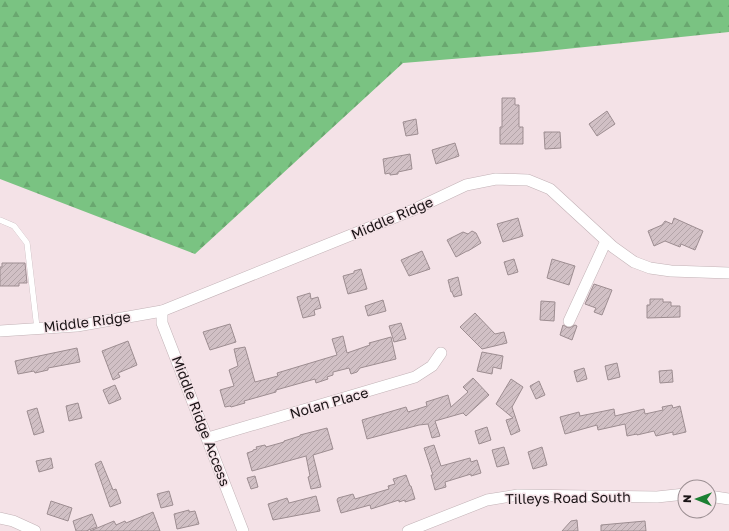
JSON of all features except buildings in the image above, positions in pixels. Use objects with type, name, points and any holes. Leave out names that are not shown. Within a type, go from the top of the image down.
[{"type":"street","name":"Middle Ridge","points":[[0,331],[77,326],[162,311],[413,210],[466,185],[496,179],[528,180],[550,189],[606,241],[628,258],[650,268],[683,272],[729,273]]},
{"type":"street","points":[[569,321],[606,241]]},
{"type":"street","name":"Middle Ridge Access","points":[[162,311],[162,323],[243,531]]},
{"type":"street","name":"Nolan Place","points":[[208,438],[415,377],[432,366],[441,354]]},
{"type":"street","name":"Tilleys Road South","points":[[408,531],[486,500],[518,495],[657,497],[677,495]]},
{"type":"street","points":[[717,497],[729,499]]},
{"type":"street","points":[[0,518],[13,521],[35,531]]},
{"type":"lane","name":"Middle Ridge","points":[[0,220],[14,226],[27,243],[37,328]]},
{"type":"green space","points":[[0,0],[729,0],[729,32],[537,52],[403,63],[195,254],[0,179]]}]
